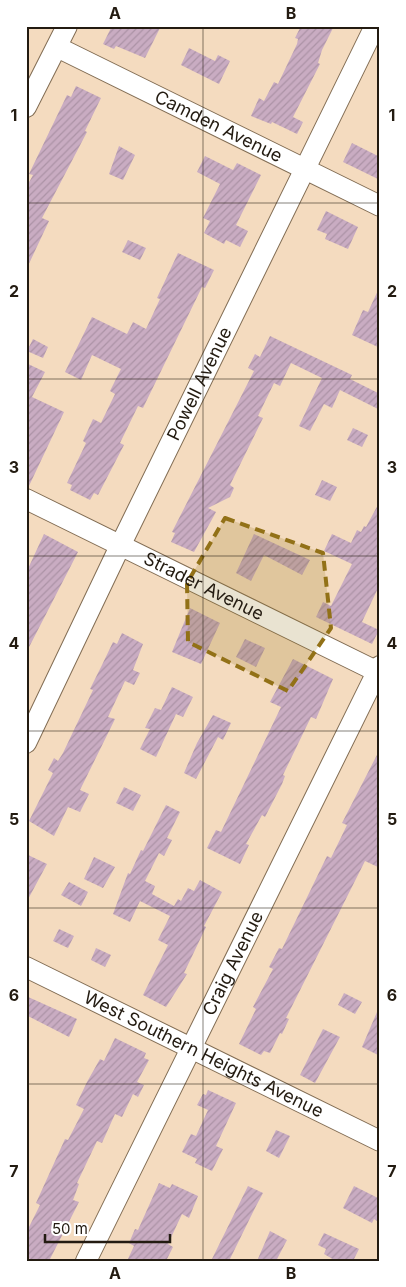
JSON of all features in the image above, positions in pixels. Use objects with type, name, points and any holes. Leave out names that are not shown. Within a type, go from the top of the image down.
[{"type":"street","points":[[26,106],[67,26]]},
{"type":"street","name":"Powell Avenue","points":[[26,743],[121,544],[375,26]]},
{"type":"street","name":"Camden Avenue","points":[[57,47],[380,206]]},
{"type":"street","name":"Strader Avenue","points":[[26,498],[379,670]]},
{"type":"street","name":"Craig Avenue","points":[[86,1261],[379,670]]},
{"type":"street","name":"West Southern Heights Avenue","points":[[26,967],[380,1141]]},
{"type":"highlighted area","points":[[225,518],[323,553],[331,628],[288,691],[188,642],[187,583]]},
{"type":"building","points":[[112,26],[161,26],[145,58],[116,46],[114,49],[103,44]]},
{"type":"building","points":[[301,26],[334,26],[322,50],[318,63],[320,64],[293,117],[303,122],[297,134],[272,122],[271,124],[251,116],[259,98],[264,101],[274,82],[278,84],[297,44],[298,39],[295,38]]},
{"type":"building","points":[[189,48],[215,61],[218,55],[230,61],[219,84],[181,65]]},
{"type":"building","points":[[76,86],[101,98],[85,131],[87,132],[42,218],[49,221],[26,270],[26,188],[33,175],[29,174],[67,95],[71,97]]},
{"type":"building","points":[[352,143],[380,157],[380,180],[343,162]]},
{"type":"building","points":[[119,146],[135,155],[123,180],[109,174]]},
{"type":"building","points":[[205,156],[233,170],[237,163],[261,175],[236,225],[248,231],[240,247],[226,240],[224,244],[204,233],[210,221],[203,218],[220,184],[197,172]]},
{"type":"building","points":[[326,211],[358,227],[348,249],[325,239],[327,234],[317,230]]},
{"type":"building","points":[[128,240],[146,248],[140,260],[122,252]]},
{"type":"building","points":[[178,253],[214,270],[205,288],[202,287],[143,408],[138,406],[120,443],[124,445],[98,495],[94,493],[90,500],[70,490],[72,485],[67,483],[86,443],[83,441],[93,419],[101,423],[115,394],[110,391],[121,369],[92,355],[81,380],[65,372],[92,317],[127,334],[133,322],[146,329],[160,299],[157,298]]},
{"type":"building","points":[[380,286],[380,348],[352,335],[363,310],[368,312]]},
{"type":"building","points":[[270,336],[352,375],[350,379],[380,394],[380,410],[340,390],[332,408],[324,404],[310,431],[299,426],[322,378],[291,363],[280,386],[274,383],[258,416],[263,418],[230,485],[234,488],[230,497],[208,508],[216,512],[194,552],[171,542],[175,533],[172,532],[254,371],[248,368],[255,354],[260,357]]},
{"type":"building","points":[[33,339],[48,347],[43,358],[27,351]]},
{"type":"building","points":[[26,363],[45,372],[32,397],[64,412],[28,488]]},
{"type":"building","points":[[353,428],[368,435],[362,447],[347,440]]},
{"type":"building","points":[[322,480],[337,487],[330,501],[315,495]]},
{"type":"building","points":[[380,501],[380,584],[362,622],[379,630],[372,644],[316,617],[323,602],[331,606],[352,564],[324,551],[332,534],[351,543],[357,530],[361,532],[364,526],[366,527]]},
{"type":"building","points":[[44,534],[78,552],[26,653],[26,573]]},
{"type":"building","points":[[254,534],[310,560],[302,575],[264,555],[251,581],[236,573]]},
{"type":"building","points":[[190,608],[220,623],[201,664],[172,652]]},
{"type":"building","points":[[122,633],[143,644],[133,670],[140,673],[134,685],[125,681],[108,717],[115,719],[80,790],[89,794],[80,812],[68,807],[54,836],[29,821],[53,773],[48,770],[54,758],[58,761],[63,753],[93,690],[90,689],[113,642],[117,644]]},
{"type":"building","points":[[245,639],[265,648],[256,667],[236,657]]},
{"type":"building","points":[[293,659],[333,679],[316,719],[311,717],[283,775],[285,776],[282,784],[265,817],[262,815],[246,844],[249,845],[240,864],[207,848],[216,830],[221,832],[281,707],[270,702]]},
{"type":"building","points":[[172,687],[193,697],[183,717],[176,714],[156,757],[140,749],[150,729],[145,728],[155,708],[161,710]]},
{"type":"building","points":[[213,715],[231,723],[223,740],[218,737],[196,779],[184,773],[197,743]]},
{"type":"building","points":[[380,749],[380,868],[365,861],[286,1018],[289,1019],[282,1034],[280,1033],[270,1053],[264,1051],[261,1055],[239,1044],[256,1009],[253,1007],[273,969],[269,967],[279,948],[282,949],[327,856],[331,858],[347,825],[342,823]]},
{"type":"building","points":[[124,787],[141,795],[133,811],[116,803]]},
{"type":"building","points":[[166,805],[180,812],[167,838],[172,840],[164,856],[159,853],[145,881],[155,886],[152,894],[174,906],[178,899],[181,901],[188,888],[194,891],[200,880],[222,892],[204,926],[206,927],[184,973],[187,974],[166,1007],[143,995],[168,945],[158,940],[170,916],[140,901],[130,922],[113,914],[128,873],[130,874],[141,850],[143,851]]},
{"type":"building","points":[[26,854],[47,864],[26,903]]},
{"type":"building","points":[[94,857],[115,867],[103,888],[84,879]]},
{"type":"building","points":[[69,882],[88,892],[81,906],[61,895]]},
{"type":"building","points":[[59,929],[74,936],[68,948],[53,941]]},
{"type":"building","points":[[96,948],[111,955],[105,967],[91,960]]},
{"type":"building","points":[[344,993],[362,1002],[355,1014],[338,1005]]},
{"type":"building","points":[[26,996],[77,1019],[69,1037],[26,1015]]},
{"type":"building","points":[[380,1005],[380,1056],[362,1047]]},
{"type":"building","points":[[323,1029],[340,1037],[315,1083],[300,1075]]},
{"type":"building","points":[[115,1038],[146,1053],[144,1058],[149,1060],[137,1082],[144,1085],[138,1097],[133,1094],[122,1117],[115,1114],[102,1143],[97,1141],[77,1183],[79,1184],[73,1200],[79,1202],[49,1261],[35,1261],[26,1257],[26,1233],[40,1205],[36,1203],[65,1139],[68,1140],[84,1109],[76,1105],[87,1082],[100,1059],[104,1061]]},
{"type":"building","points":[[208,1090],[236,1103],[216,1146],[223,1149],[212,1171],[195,1163],[197,1159],[182,1152],[191,1134],[196,1136],[208,1110],[197,1105],[203,1094],[206,1095]]},
{"type":"building","points":[[276,1130],[290,1136],[279,1158],[266,1151]]},
{"type":"building","points":[[159,1183],[170,1188],[172,1184],[198,1196],[189,1218],[182,1214],[168,1244],[173,1247],[166,1261],[127,1261],[134,1246],[129,1243],[135,1229],[138,1230]]},
{"type":"building","points":[[248,1186],[263,1193],[229,1261],[211,1261]]},
{"type":"building","points":[[354,1186],[380,1199],[380,1223],[374,1219],[372,1223],[343,1208]]},
{"type":"building","points":[[270,1231],[287,1240],[276,1261],[257,1261]]},
{"type":"building","points":[[324,1233],[359,1249],[353,1261],[336,1261],[324,1254],[326,1249],[318,1245]]}]
